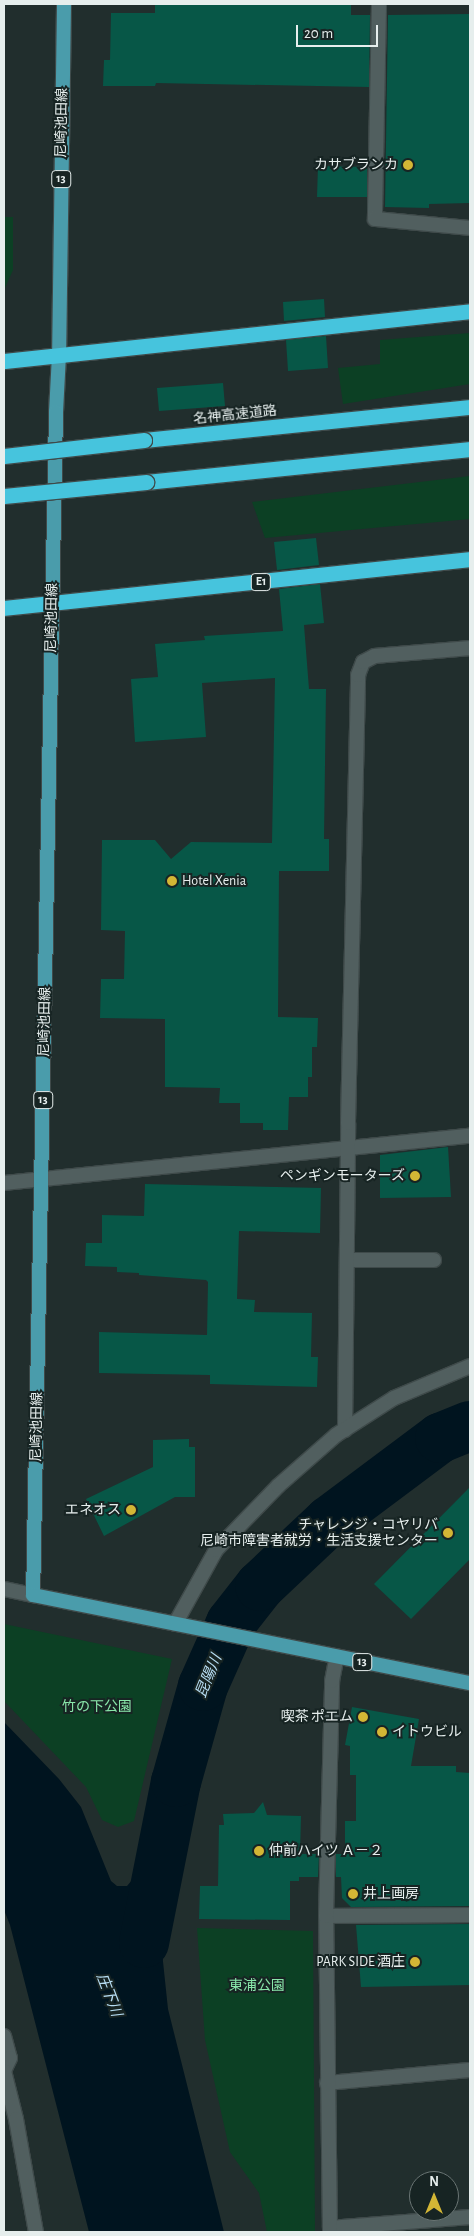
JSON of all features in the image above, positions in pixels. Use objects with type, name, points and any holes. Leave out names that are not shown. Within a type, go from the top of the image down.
[{"type":"highway","points":[[4,361],[470,311]]},
{"type":"highway","name":"名神高速道路","points":[[4,456],[470,407]]},
{"type":"highway","points":[[4,496],[470,449]]},
{"type":"highway","name":"E1","points":[[4,608],[470,558]]},
{"type":"main road","name":"尼崎池田線","points":[[33,1595],[52,604],[59,355],[64,4]]},
{"type":"main road","name":"13","points":[[33,1595],[470,1684]]},
{"type":"street","points":[[379,4],[375,220],[470,228]]},
{"type":"street","points":[[345,1430],[348,1148],[358,675],[363,662],[375,656],[470,648]]},
{"type":"street","points":[[4,1183],[470,1136]]},
{"type":"street","points":[[347,1260],[434,1260]]},
{"type":"street","points":[[175,1624],[216,1550],[278,1486],[345,1430],[394,1398],[470,1366]]},
{"type":"street","points":[[4,1589],[33,1595]]},
{"type":"street","points":[[337,1656],[332,1681],[326,1916],[330,2230],[470,2217]]},
{"type":"street","points":[[326,1916],[470,1914]]},
{"type":"street","points":[[4,2036],[10,2058],[4,2071],[16,2119],[36,2232]]},
{"type":"street","points":[[327,2083],[470,2070]]},
{"type":"green space","points":[[5,217],[13,217],[13,270],[4,290]]},
{"type":"green space","points":[[470,333],[470,384],[343,404],[338,368],[380,364],[380,340]]},
{"type":"green space","points":[[470,476],[470,519],[265,538],[252,502]]},
{"type":"green space","name":"竹の下公園","points":[[4,1624],[172,1659],[134,1821],[118,1827],[102,1820],[86,1787],[4,1701]]},
{"type":"green space","name":"東浦公園","points":[[197,1928],[313,1931],[315,2232],[267,2232],[259,2193],[230,2152],[205,2040]]},
{"type":"water","name":"庄下川","points":[[4,1722],[59,1779],[81,1807],[111,1881],[117,1886],[127,1886],[138,1873],[167,1876],[160,1933],[168,2009],[224,2232],[89,2232],[10,1925],[4,1910]]},
{"type":"building","points":[[155,4],[351,4],[351,15],[370,15],[369,87],[156,83],[155,86],[103,86],[104,60],[110,60],[111,13],[155,13]]},
{"type":"building","points":[[470,14],[470,203],[429,204],[429,208],[385,207],[388,15]]},
{"type":"building","points":[[318,166],[367,167],[367,197],[317,197]]},
{"type":"building","points":[[324,299],[325,317],[284,321],[283,302]]},
{"type":"building","points":[[326,336],[328,368],[288,371],[286,340]]},
{"type":"building","points":[[223,383],[225,406],[159,411],[157,388]]},
{"type":"building","points":[[316,538],[319,565],[277,570],[274,542]]},
{"type":"building","points":[[320,584],[324,623],[304,625],[309,689],[326,689],[324,839],[329,839],[329,871],[279,871],[278,1017],[318,1018],[317,1047],[312,1047],[312,1077],[308,1077],[308,1097],[289,1097],[288,1130],[263,1130],[263,1123],[240,1123],[240,1103],[219,1103],[220,1088],[165,1087],[165,1019],[100,1018],[101,979],[124,979],[125,931],[101,930],[102,840],[155,840],[171,859],[191,842],[272,843],[275,678],[202,683],[206,737],[135,742],[131,679],[158,677],[155,644],[205,640],[204,636],[283,631],[279,589]]},
{"type":"building","name":"ペンギンモーターズ","points":[[448,1147],[451,1197],[380,1198],[380,1155]]},
{"type":"building","points":[[145,1184],[321,1188],[320,1233],[239,1231],[237,1299],[255,1300],[254,1312],[312,1313],[311,1357],[318,1357],[317,1387],[210,1384],[210,1375],[99,1373],[99,1332],[207,1335],[208,1282],[206,1280],[139,1275],[139,1273],[117,1272],[117,1267],[85,1266],[86,1243],[102,1243],[102,1215],[144,1216]]},
{"type":"building","points":[[189,1439],[189,1447],[195,1447],[195,1497],[175,1497],[104,1536],[86,1499],[153,1467],[153,1440]]},
{"type":"building","name":"チャレンジ・コヤリバ 尼崎市障害者就労・生活支援センター","points":[[470,1487],[470,1559],[411,1619],[374,1584]]},
{"type":"building","points":[[352,1707],[419,1719],[411,1766],[456,1766],[456,1772],[470,1773],[470,1906],[351,1907],[342,1898],[341,1877],[336,1877],[336,1854],[345,1854],[345,1821],[356,1821],[356,1775],[350,1775],[350,1746],[345,1745]]},
{"type":"building","points":[[263,1802],[267,1815],[301,1816],[300,1854],[319,1854],[318,1877],[299,1877],[299,1881],[290,1881],[290,1920],[199,1919],[200,1886],[218,1886],[219,1825],[224,1825],[223,1814],[254,1813]]},
{"type":"building","name":"PARK SIDE 酒庄","points":[[470,1924],[470,1985],[361,1987],[356,1925]]},
{"type":"waterway","name":"昆陽川","points":[[144,1943],[176,1782],[203,1686],[231,1623],[260,1586],[329,1521],[440,1438],[470,1426]]},
{"type":"place","name":"カサブランカ","points":[[408,165]]},
{"type":"place","name":"Hotel Xenia","points":[[172,881]]},
{"type":"place","name":"ペンギンモーターズ","points":[[415,1176]]},
{"type":"place","name":"エネオス","points":[[131,1510]]},
{"type":"place","name":"チャレンジ・コヤリバ 尼崎市障害者就労・生活支援センター","points":[[448,1533]]},
{"type":"place","name":"喫茶 ポエム","points":[[363,1717]]},
{"type":"place","name":"イトウビル","points":[[382,1732]]},
{"type":"place","name":"仲前ハイツ Ａ－２","points":[[259,1851]]},
{"type":"place","name":"井上画房","points":[[353,1894]]},
{"type":"place","name":"PARK SIDE 酒庄","points":[[415,1962]]}]
